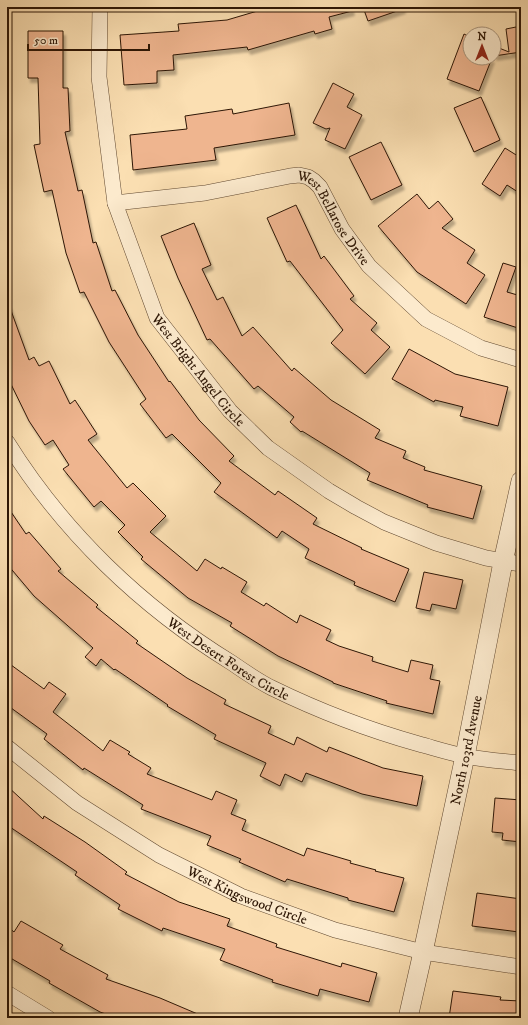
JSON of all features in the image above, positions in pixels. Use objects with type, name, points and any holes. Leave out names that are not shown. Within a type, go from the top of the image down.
[{"type":"street","name":"West Bright Angel Circle","points":[[100,7],[99,77],[115,202],[158,318],[230,411],[268,448],[329,491],[384,522],[436,543],[512,563]]},
{"type":"street","name":"West Bellarose Drive","points":[[115,202],[205,193],[290,176],[299,175],[308,177],[320,187],[342,228],[369,266],[426,319],[481,348],[521,360]]},
{"type":"street","name":"West Desert Forest Circle","points":[[7,442],[19,461],[63,519],[108,567],[152,607],[210,650],[271,688],[344,720],[389,736],[465,756],[521,763]]},
{"type":"street","name":"North 103rd Avenue","points":[[408,1018],[465,756],[512,563],[521,481]]},
{"type":"street","name":"West Kingswood Circle","points":[[7,747],[77,803],[159,855],[241,896],[335,930],[423,952],[521,967]]},
{"type":"street","points":[[7,993],[48,1018]]},
{"type":"building","points":[[271,7],[351,7],[352,11],[329,17],[332,29],[315,34],[314,31],[248,50],[247,47],[173,55],[174,70],[157,71],[157,83],[124,85],[120,35],[179,31],[178,24],[227,20]]},
{"type":"building","points":[[363,7],[403,7],[403,9],[368,21]]},
{"type":"building","points":[[521,26],[521,52],[502,55],[502,49],[509,52],[506,29]]},
{"type":"building","points":[[28,31],[63,31],[63,88],[68,88],[70,131],[65,132],[78,191],[82,190],[93,243],[96,242],[112,291],[115,290],[138,335],[169,382],[170,381],[199,420],[234,456],[229,461],[275,495],[278,491],[317,518],[313,524],[362,548],[361,549],[409,569],[395,602],[354,585],[355,582],[305,558],[309,549],[282,531],[277,538],[214,492],[221,483],[172,434],[166,438],[140,404],[146,399],[109,342],[84,292],[80,293],[66,253],[52,190],[44,192],[34,145],[40,144],[38,78],[28,78]]},
{"type":"building","points":[[462,39],[462,66],[489,66],[479,91],[447,79]]},
{"type":"building","points":[[333,83],[354,94],[347,107],[362,115],[345,149],[325,140],[330,128],[326,129],[313,123]]},
{"type":"building","points":[[481,97],[500,140],[474,152],[454,108]]},
{"type":"building","points":[[289,103],[295,135],[214,148],[216,160],[133,170],[130,135],[187,129],[185,116],[232,109],[233,114]]},
{"type":"building","points":[[381,142],[402,185],[371,200],[349,157]]},
{"type":"building","points":[[505,148],[521,158],[521,194],[507,185],[500,196],[482,184]]},
{"type":"building","points":[[417,194],[429,209],[438,201],[453,219],[442,228],[475,250],[467,263],[485,275],[466,304],[417,272],[378,226]]},
{"type":"building","points":[[296,205],[321,259],[324,256],[354,296],[350,299],[377,323],[371,330],[390,347],[365,374],[331,343],[343,330],[290,261],[287,262],[267,218]]},
{"type":"building","points":[[194,223],[211,265],[202,269],[217,300],[223,297],[242,336],[253,327],[292,371],[294,368],[331,400],[380,430],[375,438],[406,451],[403,458],[425,467],[424,470],[482,486],[473,519],[427,507],[428,505],[367,480],[370,473],[302,431],[301,432],[290,422],[294,417],[258,386],[254,389],[210,339],[207,340],[178,278],[161,236]]},
{"type":"building","points":[[503,263],[516,267],[507,292],[521,296],[521,329],[484,317]]},
{"type":"building","points":[[7,305],[9,305],[29,360],[34,357],[39,366],[49,361],[70,404],[75,400],[97,434],[88,440],[127,488],[133,483],[166,516],[150,532],[197,571],[205,559],[247,582],[241,592],[264,606],[266,603],[297,623],[300,615],[331,630],[326,640],[339,646],[373,657],[372,661],[408,672],[411,660],[433,665],[430,679],[440,681],[433,714],[386,703],[387,701],[333,683],[278,656],[230,626],[232,623],[188,598],[141,559],[143,557],[118,532],[125,525],[101,501],[94,507],[63,469],[69,465],[53,440],[45,445],[29,421],[7,376]]},
{"type":"building","points":[[409,349],[455,374],[508,387],[498,426],[460,416],[463,407],[435,400],[434,402],[392,379]]},
{"type":"building","points":[[7,506],[26,534],[29,532],[61,569],[58,571],[98,605],[96,607],[138,641],[136,643],[187,678],[226,700],[224,704],[271,726],[268,733],[294,745],[297,737],[327,752],[329,747],[383,768],[423,776],[417,806],[362,794],[306,773],[302,782],[285,774],[280,786],[260,776],[266,763],[214,739],[216,735],[167,706],[168,705],[115,669],[114,670],[101,659],[96,666],[85,657],[93,648],[34,596],[7,564]]},
{"type":"building","points":[[424,572],[463,580],[456,609],[432,604],[430,611],[416,608]]},
{"type":"building","points":[[7,662],[44,689],[49,682],[66,694],[53,712],[103,751],[110,740],[130,752],[128,754],[151,768],[147,774],[212,800],[216,791],[237,800],[231,814],[246,820],[242,830],[304,856],[307,848],[351,861],[350,863],[376,870],[375,871],[404,878],[394,912],[348,900],[348,898],[287,879],[285,882],[239,862],[241,859],[207,845],[211,836],[141,809],[143,805],[84,768],[83,770],[44,739],[47,734],[7,705]]},
{"type":"building","points":[[7,786],[43,819],[44,816],[85,842],[127,872],[125,874],[179,902],[230,919],[227,926],[277,944],[276,947],[341,967],[342,963],[377,973],[369,1002],[320,989],[318,996],[272,982],[273,980],[220,960],[225,949],[163,928],[162,931],[118,909],[120,905],[75,875],[77,872],[7,825]]},
{"type":"building","points":[[495,798],[521,800],[521,842],[502,840],[503,833],[492,832]]},
{"type":"building","points":[[477,893],[521,899],[519,932],[472,926]]},
{"type":"building","points":[[21,921],[63,945],[60,949],[108,975],[106,979],[160,998],[207,1018],[117,1018],[100,1012],[49,983],[50,981],[7,956],[7,926],[14,932]]},
{"type":"building","points":[[453,991],[501,997],[500,1000],[521,1001],[521,1018],[449,1018]]}]
